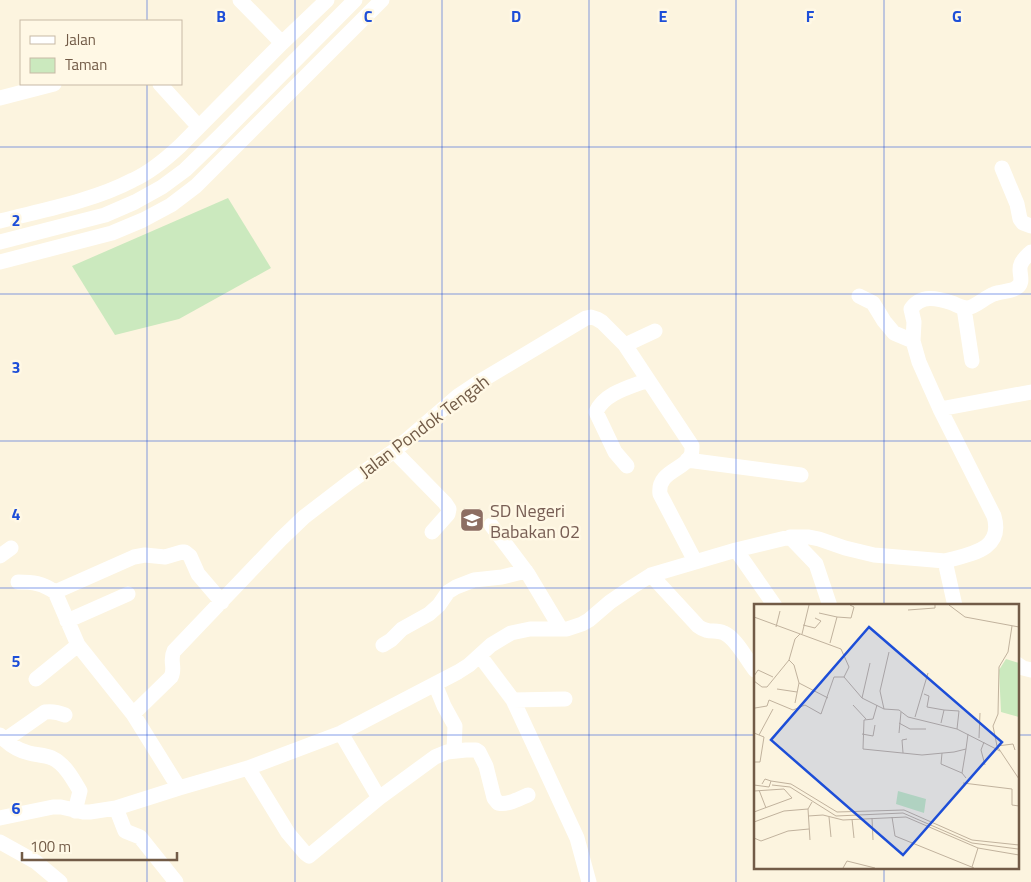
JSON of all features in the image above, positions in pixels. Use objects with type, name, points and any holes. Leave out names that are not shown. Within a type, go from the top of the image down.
[{"type":"street","points":[[240,0],[282,43]]},
{"type":"street","points":[[0,221],[91,197],[133,181],[165,160],[326,0]]},
{"type":"street","points":[[0,242],[105,215],[135,202],[162,187],[185,170],[356,0]]},
{"type":"street","points":[[0,262],[112,232],[143,220],[171,205],[196,186],[382,0]]},
{"type":"street","points":[[0,98],[50,85]]},
{"type":"street","points":[[161,85],[199,127]]},
{"type":"street","points":[[1002,168],[1017,204],[1020,219],[1023,223],[1031,226]]},
{"type":"street","points":[[0,818],[53,807],[90,812],[116,808],[248,768],[341,733],[458,672],[496,642],[511,633],[530,629],[574,627],[589,620],[610,602],[651,575],[695,561],[790,537],[819,539],[850,550],[874,555],[946,561],[976,552],[995,537],[994,516],[940,410],[919,362],[913,341],[914,322],[911,309],[914,304],[932,298],[964,308],[971,307],[992,295],[1015,289],[1022,280],[1020,265],[1031,252]]},
{"type":"street","points":[[859,296],[873,303],[884,321],[894,332],[913,341]]},
{"type":"street","points":[[964,308],[972,361]]},
{"type":"street","name":"Jalan Pondok Tengah","points":[[133,714],[171,677],[173,673],[171,660],[174,651],[304,517],[394,451],[458,396],[586,318],[591,317],[602,322],[625,345],[692,446],[691,454],[687,460]]},
{"type":"street","points":[[625,345],[655,331]]},
{"type":"street","points":[[627,466],[615,452],[596,412],[598,407],[612,395],[648,380]]},
{"type":"street","points":[[940,410],[1031,392]]},
{"type":"street","points":[[394,451],[449,509],[448,514],[432,532]]},
{"type":"street","points":[[695,561],[660,494],[659,488],[663,480],[674,470],[687,460],[801,475]]},
{"type":"street","points":[[491,525],[526,571],[561,629]]},
{"type":"street","points":[[790,537],[816,564],[829,604]]},
{"type":"street","points":[[736,550],[774,604]]},
{"type":"street","points":[[55,592],[134,557],[146,555],[165,556],[185,552],[190,556],[198,574],[222,602]]},
{"type":"street","points":[[946,561],[955,604]]},
{"type":"street","points":[[383,645],[402,630],[429,614],[439,605],[448,592],[456,587],[474,580],[502,577],[526,571]]},
{"type":"street","points":[[651,575],[703,630],[723,632],[729,636],[754,669]]},
{"type":"street","points":[[18,582],[36,582],[55,592],[78,645],[133,714],[179,788]]},
{"type":"street","points":[[67,621],[128,594]]},
{"type":"street","points":[[36,678],[78,645]]},
{"type":"street","points":[[480,656],[513,700],[578,838],[589,882]]},
{"type":"street","points":[[1018,665],[1031,670]]},
{"type":"street","points":[[435,684],[455,726],[454,750]]},
{"type":"street","points":[[513,700],[565,699]]},
{"type":"street","points":[[65,715],[51,711],[45,712],[3,737],[20,750],[45,756],[60,763],[80,791],[76,811]]},
{"type":"street","points":[[341,733],[379,798]]},
{"type":"street","points":[[248,768],[288,833],[305,854],[309,856],[379,798],[435,757],[446,752],[454,750],[476,750],[480,752],[486,766],[494,798],[498,804],[511,802],[528,795]]},
{"type":"street","points":[[116,808],[125,831],[140,837],[176,882]]},
{"type":"street","points":[[1,844],[36,862],[60,882]]},
{"type":"green space","points":[[228,198],[271,268],[179,319],[115,335],[72,266]]},
{"type":"place","name":"SD Negeri Babakan 02","points":[[472,520]]}]
